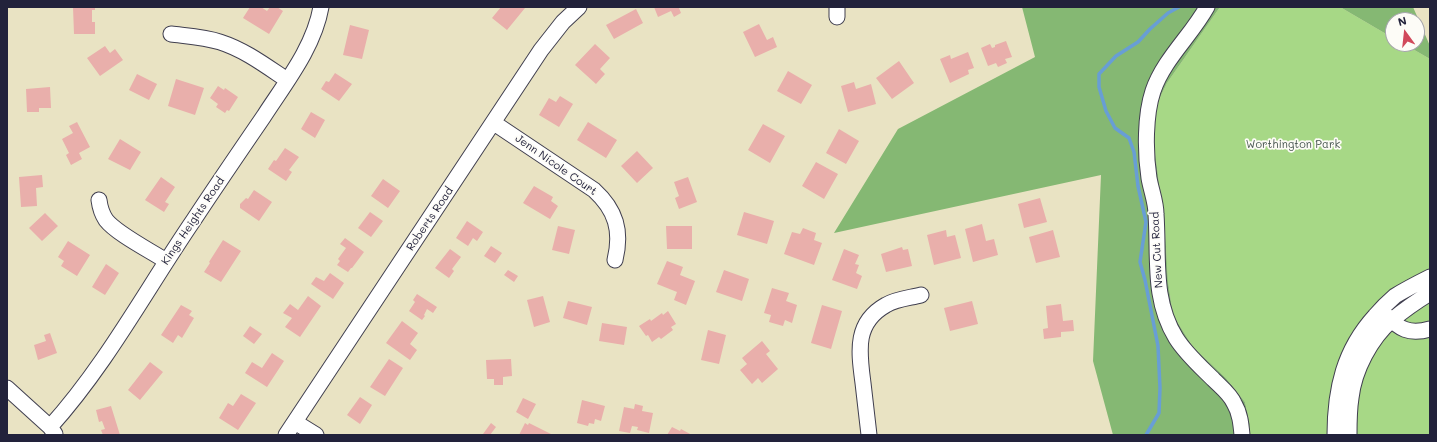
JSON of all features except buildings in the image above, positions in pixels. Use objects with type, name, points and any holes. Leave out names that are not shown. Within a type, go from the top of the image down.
[{"type":"street","name":"Kings Heights Road","points":[[53,431],[95,371],[166,261],[287,80],[306,49],[316,28],[322,7]]},
{"type":"street","name":"Roberts Road","points":[[286,435],[541,50],[563,22],[579,7]]},
{"type":"street","name":"New Cut Road","points":[[1207,7],[1198,23],[1160,74],[1153,91],[1148,110],[1147,140],[1149,177],[1156,212],[1159,291],[1163,312],[1168,326],[1177,340],[1234,401],[1239,414],[1242,435]]},
{"type":"street","points":[[171,34],[212,40],[233,47],[248,54],[287,80]]},
{"type":"street","name":"Jenn Nicole Court","points":[[494,123],[594,190],[604,199],[617,226],[618,246],[615,260]]},
{"type":"street","points":[[99,200],[102,213],[107,222],[118,231],[166,261]]},
{"type":"street","points":[[1335,435],[1338,395],[1342,374],[1348,358],[1359,337],[1381,309],[1399,294],[1430,277]]},
{"type":"street","points":[[1349,435],[1351,397],[1355,380],[1361,363],[1370,347],[1379,334],[1392,320],[1430,293]]},
{"type":"street","points":[[869,435],[859,358],[859,345],[862,331],[869,318],[887,304],[921,295]]},
{"type":"street","points":[[1381,309],[1396,325],[1405,330],[1414,331],[1430,329]]},
{"type":"street","points":[[7,388],[53,431]]},
{"type":"street","points":[[295,422],[316,435]]},
{"type":"green space","points":[[1022,7],[1220,7],[1167,83],[1156,106],[1154,144],[1165,229],[1168,281],[1173,315],[1193,347],[1226,378],[1245,402],[1250,424],[1249,435],[1113,435],[1093,361],[1101,175],[834,233],[898,129],[1035,57]]},
{"type":"green space","name":"Worthington Park","points":[[1220,7],[1340,7],[1385,33],[1385,52],[1418,52],[1430,59],[1430,435],[1249,435],[1250,424],[1245,402],[1226,378],[1193,347],[1173,315],[1168,281],[1165,229],[1154,144],[1156,106],[1167,83]]},
{"type":"green space","points":[[1340,7],[1413,7],[1415,12],[1385,12],[1385,33]]},
{"type":"green space","points":[[1425,35],[1430,46],[1430,59],[1418,52],[1425,52]]},
{"type":"waterway","points":[[1146,435],[1159,413],[1160,388],[1158,346],[1140,262],[1146,222],[1138,186],[1134,152],[1129,138],[1115,128],[1106,111],[1099,87],[1099,74],[1116,56],[1138,42],[1168,13],[1179,7]]}]
